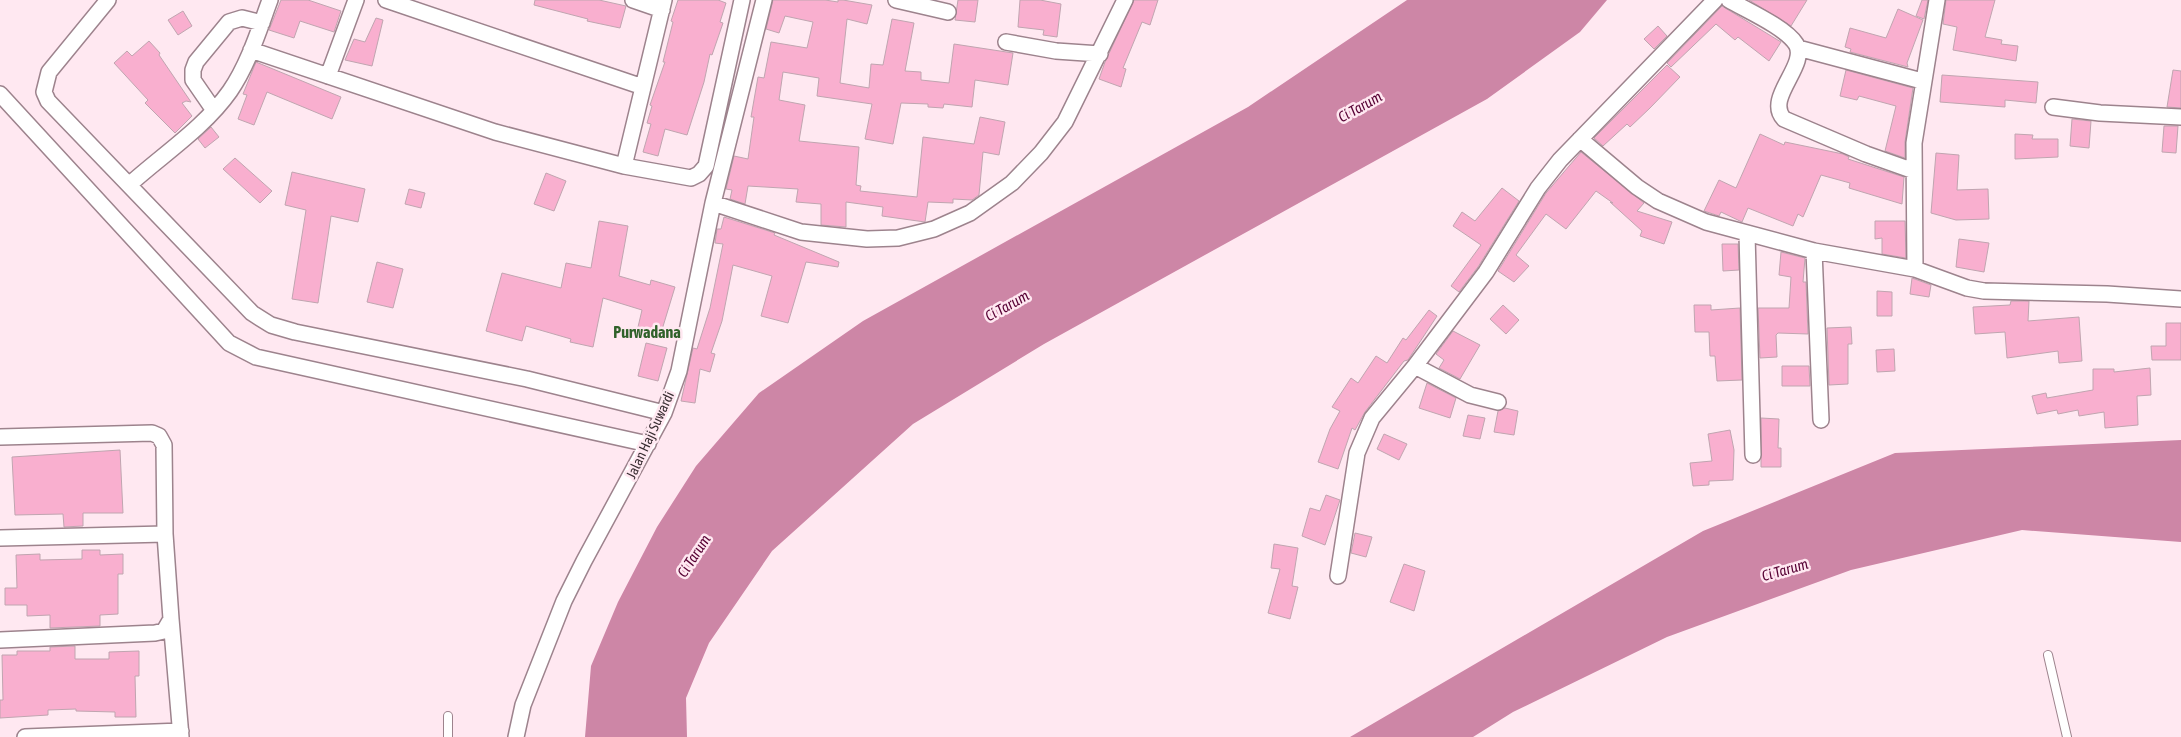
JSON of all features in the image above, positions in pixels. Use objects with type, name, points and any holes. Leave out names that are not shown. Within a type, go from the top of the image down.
[{"type":"street","points":[[108,0],[49,72],[44,92],[54,109],[252,313],[271,325],[295,332],[527,379],[664,413]]},
{"type":"street","points":[[129,185],[213,109],[230,91],[251,50],[270,0]]},
{"type":"street","points":[[328,76],[356,0]]},
{"type":"street","points":[[386,0],[643,87]]},
{"type":"street","points":[[624,166],[663,5],[633,0]]},
{"type":"street","points":[[251,50],[495,132],[624,166],[691,178],[700,174],[706,166],[742,0]]},
{"type":"street","name":"Jalan Haji Suwardi","points":[[516,737],[523,706],[564,601],[664,413],[679,371],[713,203],[764,0]]},
{"type":"street","points":[[896,0],[948,12]]},
{"type":"street","points":[[713,203],[809,233],[867,239],[898,238],[934,229],[970,213],[1012,183],[1041,153],[1065,122],[1125,0]]},
{"type":"street","points":[[1338,576],[1352,483],[1362,437],[1372,418],[1416,366],[1486,272],[1538,188],[1580,139],[1715,0]]},
{"type":"street","points":[[1729,0],[1781,31],[1798,48],[1796,61],[1779,102],[1780,114],[1784,119],[1866,154],[1914,171]]},
{"type":"street","points":[[1915,269],[1914,143],[1922,81],[1937,0]]},
{"type":"street","points":[[213,109],[194,80],[192,70],[196,62],[229,22],[242,18],[262,23]]},
{"type":"street","points":[[1006,42],[1056,51],[1100,54]]},
{"type":"street","points":[[1798,48],[1922,81]]},
{"type":"street","points":[[0,94],[229,343],[256,357],[648,444]]},
{"type":"street","points":[[2054,108],[2100,113],[2181,117]]},
{"type":"street","points":[[1580,139],[1637,187],[1658,201],[1706,222],[1747,234],[1814,251],[1915,269],[1967,288],[1984,291],[2107,294],[2181,299]]},
{"type":"street","points":[[1747,234],[1753,455]]},
{"type":"street","points":[[1814,251],[1821,420]]},
{"type":"street","points":[[1416,366],[1470,395],[1498,402]]},
{"type":"street","points":[[0,437],[152,433],[159,436],[164,445],[165,534],[181,734],[25,737]]},
{"type":"street","points":[[0,538],[165,534]]},
{"type":"street","points":[[0,640],[156,633],[164,631],[171,620]]},
{"type":"lane","points":[[2048,655],[2067,737]]},
{"type":"lane","points":[[448,716],[448,737]]},
{"type":"water","name":"Ci Tarum","points":[[1407,0],[1607,0],[1580,32],[1487,99],[1044,344],[913,424],[772,551],[709,643],[686,698],[687,737],[585,737],[591,666],[618,602],[657,527],[696,466],[759,393],[863,321],[1248,107]]},
{"type":"water","name":"Ci Tarum","points":[[2181,440],[2181,542],[2022,530],[1851,570],[1667,637],[1513,712],[1473,737],[1350,737],[1703,531],[1895,453]]},
{"type":"building","points":[[281,0],[308,0],[341,11],[334,32],[300,21],[294,38],[269,30]]},
{"type":"building","points":[[535,0],[599,0],[626,6],[620,28],[587,21],[588,19],[534,5]]},
{"type":"building","points":[[678,0],[718,0],[726,3],[720,22],[723,23],[712,55],[710,54],[704,82],[687,135],[665,129],[658,156],[643,152],[651,124],[647,123],[652,106],[650,105],[665,62],[663,62],[673,22],[671,21]]},
{"type":"building","points":[[773,0],[825,0],[838,2],[838,0],[843,0],[872,5],[867,24],[847,19],[840,83],[869,88],[871,64],[883,65],[892,19],[914,23],[905,71],[921,72],[921,80],[949,83],[954,44],[1013,53],[1008,85],[975,80],[972,107],[944,104],[943,108],[928,107],[928,104],[901,103],[893,144],[865,139],[872,104],[817,96],[819,78],[783,72],[779,100],[805,105],[799,141],[859,147],[856,185],[861,186],[860,191],[917,197],[923,137],[974,144],[980,117],[1005,122],[999,155],[983,152],[979,195],[972,200],[953,199],[953,203],[928,202],[925,222],[882,216],[883,207],[846,202],[846,227],[821,225],[821,204],[796,202],[798,189],[748,186],[745,204],[730,199],[732,190],[726,189],[734,156],[748,159],[754,117],[751,117],[758,77],[764,78],[771,42],[807,48],[813,22],[785,16],[779,33],[766,29]]},
{"type":"building","points":[[958,0],[978,0],[975,22],[955,20]]},
{"type":"building","points":[[1020,0],[1040,0],[1061,4],[1057,37],[1043,35],[1044,30],[1018,27]]},
{"type":"building","points":[[1134,0],[1158,0],[1150,25],[1142,22],[1123,68],[1126,69],[1121,87],[1099,79]]},
{"type":"building","points":[[1749,0],[1807,0],[1791,26]]},
{"type":"building","points":[[1922,0],[1928,0],[1924,19],[1916,16]]},
{"type":"building","points":[[1946,0],[1995,0],[1985,37],[2002,40],[2001,44],[2018,46],[2016,61],[1953,50],[1957,27],[1943,24]]},
{"type":"building","points":[[1722,6],[1781,42],[1769,61],[1738,37],[1735,40],[1716,24],[1671,67],[1667,63]]},
{"type":"building","points":[[1898,9],[1923,20],[1907,63],[1908,67],[1850,52],[1851,49],[1845,47],[1850,28],[1886,38]]},
{"type":"building","points":[[183,11],[192,26],[178,35],[168,20]]},
{"type":"building","points":[[376,18],[383,20],[372,66],[345,60],[354,39],[365,42]]},
{"type":"building","points":[[1658,26],[1667,36],[1654,49],[1644,39]]},
{"type":"building","points":[[149,41],[160,53],[159,55],[191,102],[186,101],[182,103],[192,116],[175,133],[145,103],[148,100],[114,63],[127,51],[132,56]]},
{"type":"building","points":[[256,62],[341,97],[332,119],[267,92],[254,125],[238,119],[247,95],[243,94]]},
{"type":"building","points":[[1667,65],[1680,77],[1650,108],[1630,127],[1627,124],[1603,146],[1594,138]]},
{"type":"building","points":[[1846,70],[1913,88],[1905,142],[1905,158],[1885,151],[1896,106],[1859,96],[1857,100],[1840,96]]},
{"type":"building","points":[[2173,70],[2181,71],[2181,108],[2167,107]]},
{"type":"building","points":[[1942,75],[2038,82],[2036,103],[2005,100],[2005,107],[1940,102]]},
{"type":"building","points":[[2072,119],[2091,121],[2089,148],[2070,146]]},
{"type":"building","points":[[2164,126],[2178,126],[2176,153],[2162,152]]},
{"type":"building","points":[[211,127],[219,137],[205,148],[198,139]]},
{"type":"building","points":[[1760,134],[1784,145],[1785,142],[1843,154],[1849,157],[1848,159],[1904,177],[1902,204],[1849,188],[1850,183],[1821,175],[1803,217],[1798,214],[1793,226],[1748,208],[1742,222],[1721,212],[1719,216],[1704,211],[1719,180],[1736,188]]},
{"type":"building","points":[[2015,134],[2033,135],[2032,139],[2058,139],[2058,157],[2015,159]]},
{"type":"building","points":[[1581,152],[1644,203],[1637,211],[1672,222],[1664,244],[1640,236],[1642,231],[1610,202],[1613,203],[1596,191],[1566,229],[1546,214],[1516,255],[1529,266],[1514,282],[1498,271],[1546,193]]},
{"type":"building","points":[[1936,153],[1959,155],[1957,190],[1988,189],[1989,219],[1956,220],[1931,213]]},
{"type":"building","points":[[235,158],[272,191],[260,203],[223,169]]},
{"type":"building","points":[[292,172],[365,189],[358,222],[331,216],[318,303],[292,299],[306,210],[285,205]]},
{"type":"building","points":[[546,173],[566,181],[554,211],[534,204]]},
{"type":"building","points":[[1502,188],[1519,201],[1478,267],[1459,292],[1451,286],[1481,245],[1453,226],[1462,212],[1475,221]]},
{"type":"building","points":[[409,189],[425,193],[421,208],[405,204]]},
{"type":"building","points":[[724,217],[775,233],[774,235],[839,262],[838,267],[806,262],[788,323],[761,316],[772,276],[733,265],[722,321],[711,353],[715,354],[710,372],[700,369],[695,403],[681,401],[693,348],[697,349],[710,308],[723,244],[715,243],[717,229],[721,229]]},
{"type":"building","points":[[599,221],[628,226],[619,276],[650,285],[651,280],[675,287],[661,333],[638,327],[642,310],[603,298],[593,347],[570,342],[571,339],[526,326],[522,341],[486,331],[502,273],[561,288],[566,263],[591,268]]},
{"type":"building","points":[[1875,221],[1905,221],[1906,258],[1882,254],[1882,238],[1875,239]]},
{"type":"building","points":[[1959,239],[1989,243],[1984,272],[1956,267]]},
{"type":"building","points":[[1722,244],[1738,244],[1739,270],[1723,271]]},
{"type":"building","points":[[1781,252],[1805,258],[1803,282],[1806,282],[1808,334],[1778,333],[1776,335],[1777,357],[1760,358],[1758,308],[1789,308],[1791,277],[1779,275]]},
{"type":"building","points":[[377,262],[403,269],[393,308],[367,302]]},
{"type":"building","points":[[1912,278],[1931,285],[1929,297],[1910,294]]},
{"type":"building","points":[[1877,291],[1892,292],[1892,316],[1877,316]]},
{"type":"building","points":[[2011,301],[2029,301],[2028,321],[2079,317],[2082,361],[2059,363],[2058,351],[2007,358],[2005,332],[1975,334],[1973,307],[2010,305]]},
{"type":"building","points":[[1503,305],[1519,320],[1506,334],[1490,319]]},
{"type":"building","points":[[1694,305],[1711,305],[1711,310],[1740,308],[1742,380],[1717,381],[1715,356],[1710,356],[1709,332],[1695,332]]},
{"type":"building","points":[[1429,310],[1437,316],[1408,360],[1404,361],[1365,412],[1355,430],[1352,428],[1338,469],[1318,462],[1330,429],[1340,411],[1332,407],[1351,378],[1358,383],[1376,356],[1387,363],[1403,338],[1406,340]]},
{"type":"building","points":[[2166,323],[2181,323],[2181,360],[2152,360],[2151,346],[2166,346]]},
{"type":"building","points":[[1851,327],[1852,344],[1848,344],[1848,384],[1829,385],[1827,328]]},
{"type":"building","points":[[1453,331],[1480,345],[1460,379],[1439,368],[1444,360],[1436,354]]},
{"type":"building","points":[[646,343],[667,348],[658,381],[638,376]]},
{"type":"building","points":[[1894,349],[1895,371],[1877,372],[1876,350]]},
{"type":"building","points":[[1782,366],[1809,366],[1810,386],[1782,386]]},
{"type":"building","points":[[2150,368],[2151,395],[2137,396],[2138,425],[2105,428],[2104,412],[2079,416],[2078,410],[2058,414],[2057,410],[2037,414],[2032,396],[2046,393],[2047,398],[2093,390],[2093,369],[2114,369],[2114,372]]},
{"type":"building","points":[[1427,383],[1456,398],[1450,418],[1419,408]]},
{"type":"building","points":[[1505,408],[1518,411],[1514,435],[1494,432],[1498,411]]},
{"type":"building","points":[[1468,415],[1485,418],[1480,439],[1463,436]]},
{"type":"building","points":[[1761,418],[1779,419],[1778,448],[1781,448],[1781,467],[1761,467]]},
{"type":"building","points":[[1730,430],[1734,450],[1733,480],[1709,481],[1709,485],[1693,486],[1690,463],[1712,461],[1708,434]]},
{"type":"building","points":[[1384,434],[1407,444],[1399,460],[1377,449]]},
{"type":"building","points":[[120,450],[123,513],[83,513],[83,526],[64,527],[63,514],[15,515],[12,457]]},
{"type":"building","points":[[1326,495],[1340,500],[1325,545],[1302,536],[1310,508],[1320,511]]},
{"type":"building","points":[[1355,533],[1372,537],[1366,557],[1351,553]]},
{"type":"building","points":[[1274,544],[1298,548],[1292,586],[1298,587],[1290,619],[1268,613],[1280,569],[1271,568]]},
{"type":"building","points":[[82,550],[100,550],[100,555],[123,554],[123,574],[118,574],[118,614],[100,615],[100,626],[50,628],[50,615],[27,616],[27,605],[5,605],[5,588],[17,588],[16,555],[40,554],[40,560],[82,559]]},
{"type":"building","points":[[1404,564],[1425,571],[1414,611],[1390,602]]},
{"type":"building","points":[[75,646],[75,659],[109,659],[109,652],[139,651],[139,676],[135,676],[136,717],[115,717],[115,712],[76,711],[76,709],[48,710],[48,715],[0,718],[0,700],[3,700],[2,655],[17,655],[17,651],[50,651],[50,647]]},
{"type":"district","name":"Purwadana","points":[[647,332]]}]
